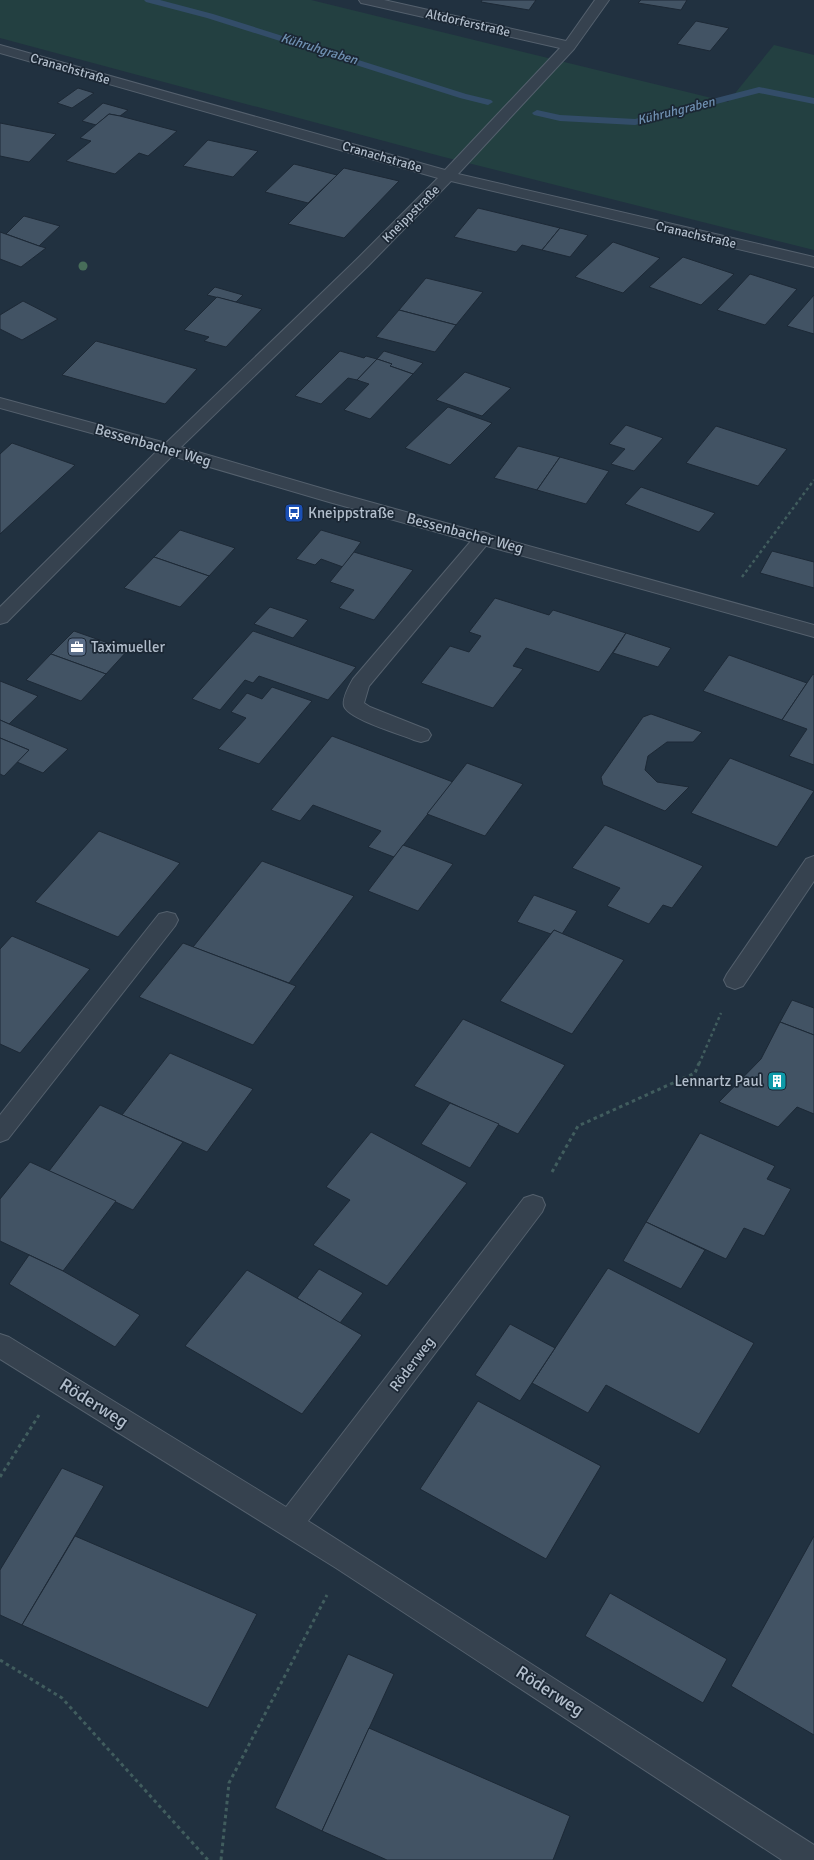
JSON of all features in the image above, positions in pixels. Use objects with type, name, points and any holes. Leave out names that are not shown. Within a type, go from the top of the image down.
[{"type":"street","name":"Altdorferstraße","points":[[366,0],[570,46]]},
{"type":"street","name":"Kneippstraße","points":[[0,618],[169,449],[362,264],[448,176],[570,46],[602,0]]},
{"type":"street","name":"Cranachstraße","points":[[0,49],[448,176],[814,262]]},
{"type":"street","name":"Bessenbacher Weg","points":[[0,403],[169,449],[335,498],[814,630]]},
{"type":"street","points":[[421,735],[363,712],[354,705],[354,696],[360,684],[482,538]]},
{"type":"street","points":[[735,980],[814,864]]},
{"type":"street","points":[[0,1132],[167,920]]},
{"type":"street","name":"Röderweg","points":[[290,1523],[533,1205]]},
{"type":"street","name":"Röderweg","points":[[0,1345],[290,1523],[809,1860]]},
{"type":"path","points":[[721,604],[814,480]]},
{"type":"path","points":[[533,1205],[578,1126],[695,1073],[735,980]]},
{"type":"path","points":[[0,1478],[60,1382]]},
{"type":"path","points":[[221,1860],[229,1783],[346,1559]]},
{"type":"path","points":[[0,1660],[62,1698],[208,1860]]},
{"type":"green space","points":[[0,0],[311,0],[728,102],[774,45],[814,55],[814,250],[440,156],[0,38]]},
{"type":"building","points":[[482,0],[536,0],[529,10],[481,2]]},
{"type":"building","points":[[641,0],[687,0],[681,10],[638,3]]},
{"type":"building","points":[[696,21],[729,28],[710,51],[677,44]]},
{"type":"building","points":[[78,88],[94,93],[72,108],[57,103]]},
{"type":"building","points":[[103,103],[128,110],[120,116],[109,114],[96,125],[82,121]]},
{"type":"building","points":[[109,114],[177,131],[148,156],[139,153],[115,174],[66,161],[91,141],[80,138]]},
{"type":"building","points":[[0,123],[56,134],[29,162],[0,156]]},
{"type":"building","points":[[208,140],[258,151],[233,177],[183,166]]},
{"type":"building","points":[[294,164],[337,175],[308,203],[265,192]]},
{"type":"building","points":[[344,168],[399,181],[344,238],[288,224]]},
{"type":"building","points":[[478,208],[560,228],[542,250],[522,245],[516,252],[454,237]]},
{"type":"building","points":[[24,216],[60,226],[39,246],[6,234]]},
{"type":"building","points":[[560,228],[588,235],[570,257],[542,250]]},
{"type":"building","points":[[0,232],[46,248],[21,267],[0,259]]},
{"type":"building","points":[[613,242],[660,258],[623,293],[575,277]]},
{"type":"building","points":[[683,257],[734,274],[701,305],[649,287]]},
{"type":"building","points":[[750,274],[797,289],[765,325],[717,310]]},
{"type":"building","points":[[426,278],[483,292],[456,325],[399,310]]},
{"type":"building","points":[[215,287],[243,295],[236,302],[207,295]]},
{"type":"building","points":[[814,295],[814,334],[787,326]]},
{"type":"building","points":[[217,297],[262,309],[226,347],[204,341],[209,337],[184,330]]},
{"type":"building","points":[[23,301],[58,319],[22,340],[0,329],[0,315]]},
{"type":"building","points":[[399,310],[456,325],[435,352],[376,337]]},
{"type":"building","points":[[96,341],[197,369],[165,404],[62,375]]},
{"type":"building","points":[[340,351],[364,358],[366,356],[377,359],[357,380],[348,378],[321,404],[295,396]]},
{"type":"building","points":[[384,351],[423,363],[413,374],[390,366],[392,364],[377,359]]},
{"type":"building","points":[[377,359],[392,364],[390,366],[413,374],[370,419],[344,410],[369,384],[357,380]]},
{"type":"building","points":[[465,372],[511,388],[482,416],[436,400]]},
{"type":"building","points":[[448,407],[492,423],[450,465],[405,448]]},
{"type":"building","points":[[626,425],[663,438],[634,471],[611,464],[625,449],[609,444]]},
{"type":"building","points":[[716,426],[787,449],[758,486],[686,463]]},
{"type":"building","points":[[12,443],[75,465],[0,534],[0,454]]},
{"type":"building","points":[[518,446],[560,457],[537,490],[494,478]]},
{"type":"building","points":[[560,457],[609,471],[586,504],[537,490]]},
{"type":"building","points":[[641,487],[715,513],[699,532],[625,504]]},
{"type":"building","points":[[180,530],[235,548],[209,576],[154,557]]},
{"type":"building","points":[[321,530],[361,542],[343,567],[321,559],[315,565],[296,559]]},
{"type":"building","points":[[772,551],[814,562],[814,588],[760,573]]},
{"type":"building","points":[[354,552],[413,570],[374,620],[339,608],[354,590],[330,582]]},
{"type":"building","points":[[154,557],[209,576],[180,607],[124,588]]},
{"type":"building","points":[[495,598],[549,615],[553,610],[626,633],[599,672],[526,648],[513,666],[523,669],[493,708],[421,683],[450,646],[469,652],[481,636],[469,632]]},
{"type":"building","points":[[270,607],[308,620],[293,638],[254,624]]},
{"type":"building","points":[[74,631],[128,650],[106,674],[51,654]]},
{"type":"building","points":[[253,631],[356,667],[328,700],[259,676],[253,683],[245,680],[220,710],[192,699]]},
{"type":"building","points":[[626,633],[671,648],[658,667],[613,653]]},
{"type":"building","points":[[51,654],[106,674],[81,701],[26,680]]},
{"type":"building","points":[[729,655],[807,683],[782,720],[703,691]]},
{"type":"building","points":[[813,674],[814,765],[789,756],[807,729],[782,720]]},
{"type":"building","points":[[0,681],[38,696],[9,724],[0,720]]},
{"type":"building","points":[[272,687],[312,701],[259,764],[218,749],[246,718],[231,712],[247,693],[262,699]]},
{"type":"building","points":[[651,714],[702,732],[693,742],[667,742],[648,756],[645,770],[657,782],[689,787],[665,811],[603,785],[601,777],[643,717]]},
{"type":"building","points":[[0,720],[68,749],[43,773],[17,762],[29,750],[0,738]]},
{"type":"building","points":[[332,736],[453,782],[394,857],[368,847],[381,831],[313,805],[300,821],[271,810]]},
{"type":"building","points":[[0,738],[29,750],[4,776],[0,774]]},
{"type":"building","points":[[730,758],[814,791],[777,847],[691,813]]},
{"type":"building","points":[[467,763],[523,784],[485,836],[427,814]]},
{"type":"building","points":[[605,825],[703,866],[672,908],[663,905],[649,924],[607,906],[620,888],[572,868]]},
{"type":"building","points":[[99,831],[180,863],[118,937],[35,902]]},
{"type":"building","points":[[403,845],[453,864],[418,911],[368,891]]},
{"type":"building","points":[[262,861],[354,896],[289,983],[193,947]]},
{"type":"building","points":[[534,895],[577,911],[562,934],[554,930],[551,934],[517,922]]},
{"type":"building","points":[[554,930],[624,960],[572,1034],[500,1001]]},
{"type":"building","points":[[12,936],[90,969],[20,1053],[0,1044],[0,949]]},
{"type":"building","points":[[183,943],[296,986],[253,1045],[139,997]]},
{"type":"building","points":[[792,1000],[814,1008],[814,1035],[780,1022]]},
{"type":"building","points":[[463,1019],[565,1065],[518,1134],[414,1086]]},
{"type":"building","name":"Lennartz Paul","points":[[780,1022],[814,1035],[814,1114],[797,1107],[778,1127],[719,1102],[761,1059]]},
{"type":"building","points":[[170,1053],[253,1089],[207,1152],[122,1115]]},
{"type":"building","points":[[450,1103],[499,1124],[470,1168],[421,1144]]},
{"type":"building","points":[[100,1105],[183,1142],[133,1210],[49,1171]]},
{"type":"building","points":[[371,1132],[467,1183],[387,1286],[313,1245],[350,1200],[326,1187]]},
{"type":"building","points":[[700,1133],[775,1166],[767,1179],[791,1189],[764,1236],[744,1228],[726,1259],[646,1222]]},
{"type":"building","points":[[30,1162],[116,1201],[63,1271],[0,1241],[0,1199]]},
{"type":"building","points":[[646,1222],[705,1250],[681,1289],[623,1261]]},
{"type":"building","points":[[29,1255],[63,1271],[140,1315],[115,1347],[9,1284]]},
{"type":"building","points":[[608,1268],[754,1343],[699,1434],[606,1385],[588,1413],[532,1383]]},
{"type":"building","points":[[319,1269],[363,1293],[340,1323],[297,1298]]},
{"type":"building","points":[[247,1270],[362,1335],[302,1414],[185,1346]]},
{"type":"building","points":[[510,1324],[555,1348],[520,1401],[475,1375]]},
{"type":"building","points":[[478,1401],[601,1466],[546,1559],[420,1489]]},
{"type":"building","points":[[62,1468],[104,1486],[22,1625],[0,1615],[0,1570]]},
{"type":"building","points":[[75,1536],[257,1614],[208,1708],[22,1625]]},
{"type":"building","points":[[814,1536],[814,1735],[731,1686]]},
{"type":"building","points":[[610,1593],[727,1659],[703,1703],[585,1636]]},
{"type":"building","points":[[348,1654],[394,1674],[322,1831],[275,1808]]},
{"type":"building","points":[[369,1728],[570,1816],[553,1860],[387,1860],[322,1831]]},
{"type":"waterway","name":"Kühruhgraben","points":[[149,0],[210,16],[463,96],[488,102]]},
{"type":"waterway","name":"Kühruhgraben","points":[[537,113],[560,118],[635,122],[759,90],[814,101]]},
{"type":"place","name":"Kneippstraße","points":[[294,513]]},
{"type":"place","name":"Taximueller","points":[[77,647]]},
{"type":"place","name":"Lennartz Paul","points":[[777,1081]]}]
